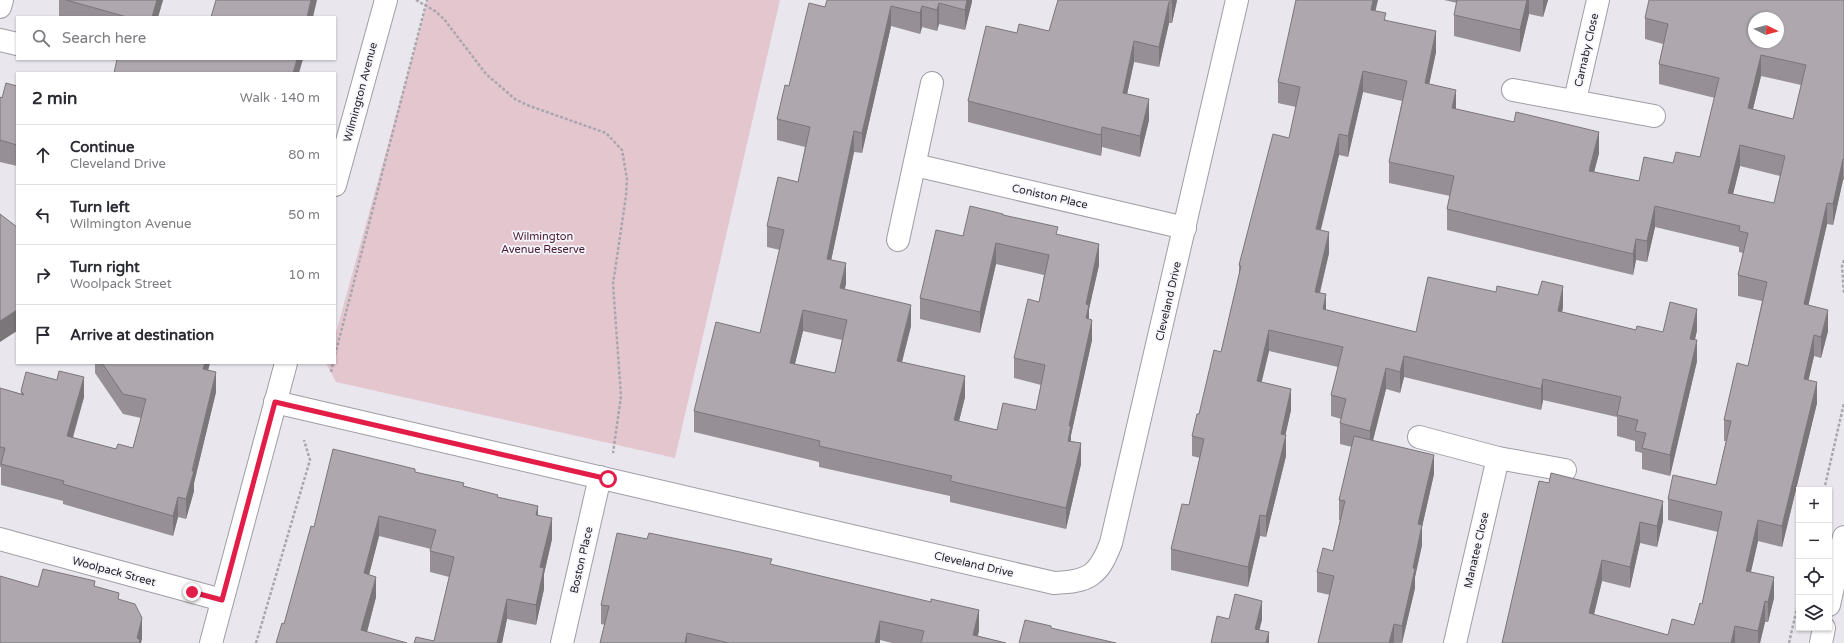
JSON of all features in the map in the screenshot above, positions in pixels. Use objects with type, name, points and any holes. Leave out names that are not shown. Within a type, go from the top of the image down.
[{"type":"street","points":[[0,7],[2,0]]},
{"type":"street","name":"Wilmington Avenue","points":[[336,180],[386,0]]},
{"type":"street","name":"Cleveland Drive","points":[[275,402],[1054,583],[1073,583],[1084,579],[1100,568],[1111,543],[1237,0]]},
{"type":"street","name":"Carnaby Close","points":[[1574,100],[1598,0]]},
{"type":"street","points":[[0,40],[16,44]]},
{"type":"street","points":[[898,240],[932,83]]},
{"type":"street","name":"Carnaby Close","points":[[1513,90],[1574,100],[1654,116]]},
{"type":"street","name":"Coniston Place","points":[[915,165],[1185,228]]},
{"type":"street","points":[[211,643],[286,364]]},
{"type":"street","points":[[1420,437],[1498,458],[1565,470]]},
{"type":"street","name":"Manatee Close","points":[[1455,643],[1498,458]]},
{"type":"street","name":"Boston Place","points":[[562,643],[604,478]]},
{"type":"street","points":[[1831,595],[1844,537]]},
{"type":"street","name":"Woolpack Street","points":[[2,541],[222,600]]},
{"type":"street","points":[[1821,643],[1823,631]]},
{"type":"path","points":[[416,0],[444,19],[486,74],[515,99],[527,105],[606,133],[622,150],[627,179],[613,284],[621,396],[604,478]]},
{"type":"path","points":[[336,351],[427,0]]},
{"type":"path","points":[[1844,260],[1842,266],[1844,294]]},
{"type":"path","points":[[330,372],[333,364]]},
{"type":"path","points":[[1825,487],[1844,403]]},
{"type":"path","points":[[256,643],[310,460],[304,440]]},
{"type":"path","points":[[1789,643],[1796,612]]},
{"type":"green space","name":"Wilmington Avenue Reserve","points":[[428,0],[780,0],[675,458],[336,382],[327,364],[336,364],[336,332]]},
{"type":"building","points":[[66,0],[157,0],[152,16],[123,16]]},
{"type":"building","points":[[216,0],[311,0],[307,16],[211,16]]},
{"type":"building","points":[[827,0],[967,0],[965,10],[939,3],[937,10],[922,6],[920,13],[891,6],[862,133],[854,131],[827,259],[846,263],[840,288],[911,305],[897,361],[965,376],[954,420],[997,430],[1003,403],[1036,410],[1045,365],[1014,358],[1028,299],[1039,302],[1049,255],[996,243],[980,312],[920,298],[936,230],[963,236],[970,206],[1058,227],[1056,234],[1099,244],[1086,304],[1089,305],[1086,318],[1092,320],[1069,426],[1071,426],[1068,441],[1081,443],[1066,508],[950,481],[952,476],[819,446],[820,441],[694,411],[716,322],[760,333],[784,230],[767,226],[778,177],[798,182],[810,127],[777,119],[785,85],[789,86],[809,3],[825,7]],"holes":[[[803,310],[847,320],[835,373],[790,363]]]},
{"type":"building","points":[[1058,0],[1172,0],[1172,2],[1169,2],[1159,47],[1134,41],[1123,93],[1149,99],[1140,136],[1102,127],[1101,135],[968,101],[986,26],[1017,33],[1019,24],[1049,31]]},
{"type":"building","points":[[1296,0],[1373,0],[1371,10],[1386,13],[1384,20],[1436,31],[1425,83],[1456,90],[1452,108],[1514,122],[1516,112],[1599,132],[1589,171],[1639,181],[1644,157],[1673,163],[1676,152],[1700,157],[1719,78],[1659,64],[1668,24],[1645,18],[1649,0],[1844,0],[1844,159],[1833,204],[1827,203],[1804,304],[1828,310],[1821,337],[1814,335],[1804,379],[1817,382],[1782,526],[1758,520],[1746,571],[1774,577],[1768,602],[1765,601],[1758,631],[1735,626],[1731,643],[1502,643],[1539,481],[1549,483],[1551,473],[1663,501],[1657,526],[1640,522],[1630,567],[1602,560],[1589,613],[1668,635],[1672,619],[1694,625],[1700,603],[1702,604],[1722,512],[1668,499],[1673,475],[1716,485],[1731,421],[1724,420],[1737,363],[1748,366],[1767,282],[1738,275],[1748,233],[1739,231],[1740,226],[1655,206],[1647,241],[1636,239],[1633,254],[1447,209],[1454,176],[1389,162],[1407,81],[1363,71],[1348,136],[1339,134],[1316,229],[1329,232],[1315,292],[1326,294],[1323,309],[1416,332],[1428,277],[1496,292],[1497,286],[1538,295],[1542,281],[1563,286],[1558,311],[1636,330],[1637,326],[1663,332],[1670,302],[1697,309],[1690,339],[1697,340],[1670,455],[1642,448],[1646,433],[1635,431],[1638,420],[1617,415],[1621,397],[1543,379],[1541,389],[1404,356],[1400,372],[1386,368],[1370,431],[1340,423],[1346,399],[1331,395],[1343,347],[1269,330],[1257,381],[1291,389],[1281,434],[1286,435],[1266,516],[1260,515],[1248,567],[1171,549],[1182,504],[1189,505],[1204,439],[1192,436],[1197,414],[1199,414],[1214,350],[1221,352],[1241,266],[1239,265],[1273,134],[1289,138],[1300,87],[1278,82]],"holes":[[[1761,55],[1806,65],[1793,119],[1748,108]],[[1740,145],[1785,156],[1774,203],[1728,193]]]},
{"type":"building","points":[[1457,0],[1527,0],[1520,30],[1454,15]]},
{"type":"building","points":[[117,60],[297,60],[293,72],[114,72]]},
{"type":"building","points":[[6,83],[16,86],[16,145],[0,140],[0,97],[2,98]]},
{"type":"building","points":[[0,214],[16,226],[16,311],[0,321]]},
{"type":"building","points":[[103,364],[205,364],[203,369],[216,372],[192,471],[194,471],[186,499],[178,497],[173,516],[63,484],[64,481],[1,464],[5,448],[0,447],[0,388],[24,395],[21,391],[26,372],[57,380],[59,371],[84,377],[67,436],[116,449],[118,444],[133,448],[146,399],[123,394]]},
{"type":"building","points":[[1354,436],[1434,455],[1418,524],[1422,525],[1413,568],[1415,569],[1402,626],[1394,624],[1389,643],[1318,643],[1334,576],[1317,572],[1323,548],[1333,551],[1345,501],[1339,500]]},
{"type":"building","points":[[333,449],[415,469],[415,472],[464,483],[463,486],[498,495],[497,497],[538,506],[536,515],[552,518],[540,567],[544,568],[536,605],[507,599],[497,643],[414,643],[416,637],[434,641],[454,557],[430,551],[436,530],[379,516],[364,573],[376,577],[361,630],[407,643],[276,643],[282,623],[284,624],[311,526],[314,527]]},
{"type":"building","points":[[617,533],[647,539],[649,533],[731,550],[772,559],[770,564],[931,602],[931,599],[979,610],[973,635],[1006,643],[921,643],[924,631],[880,621],[875,643],[729,643],[687,633],[685,643],[600,643],[609,606],[601,605]]},
{"type":"building","points":[[43,569],[95,581],[94,586],[119,593],[118,599],[135,604],[142,618],[137,638],[140,640],[139,643],[0,643],[0,576],[38,587]]},
{"type":"building","points":[[1235,594],[1262,601],[1255,629],[1269,632],[1266,643],[1211,643],[1217,616],[1229,619]]},
{"type":"building","points":[[1025,620],[1051,626],[1051,628],[1116,643],[1019,643]]},
{"type":"route","points":[[192,592],[222,600],[275,402],[608,479]]}]
